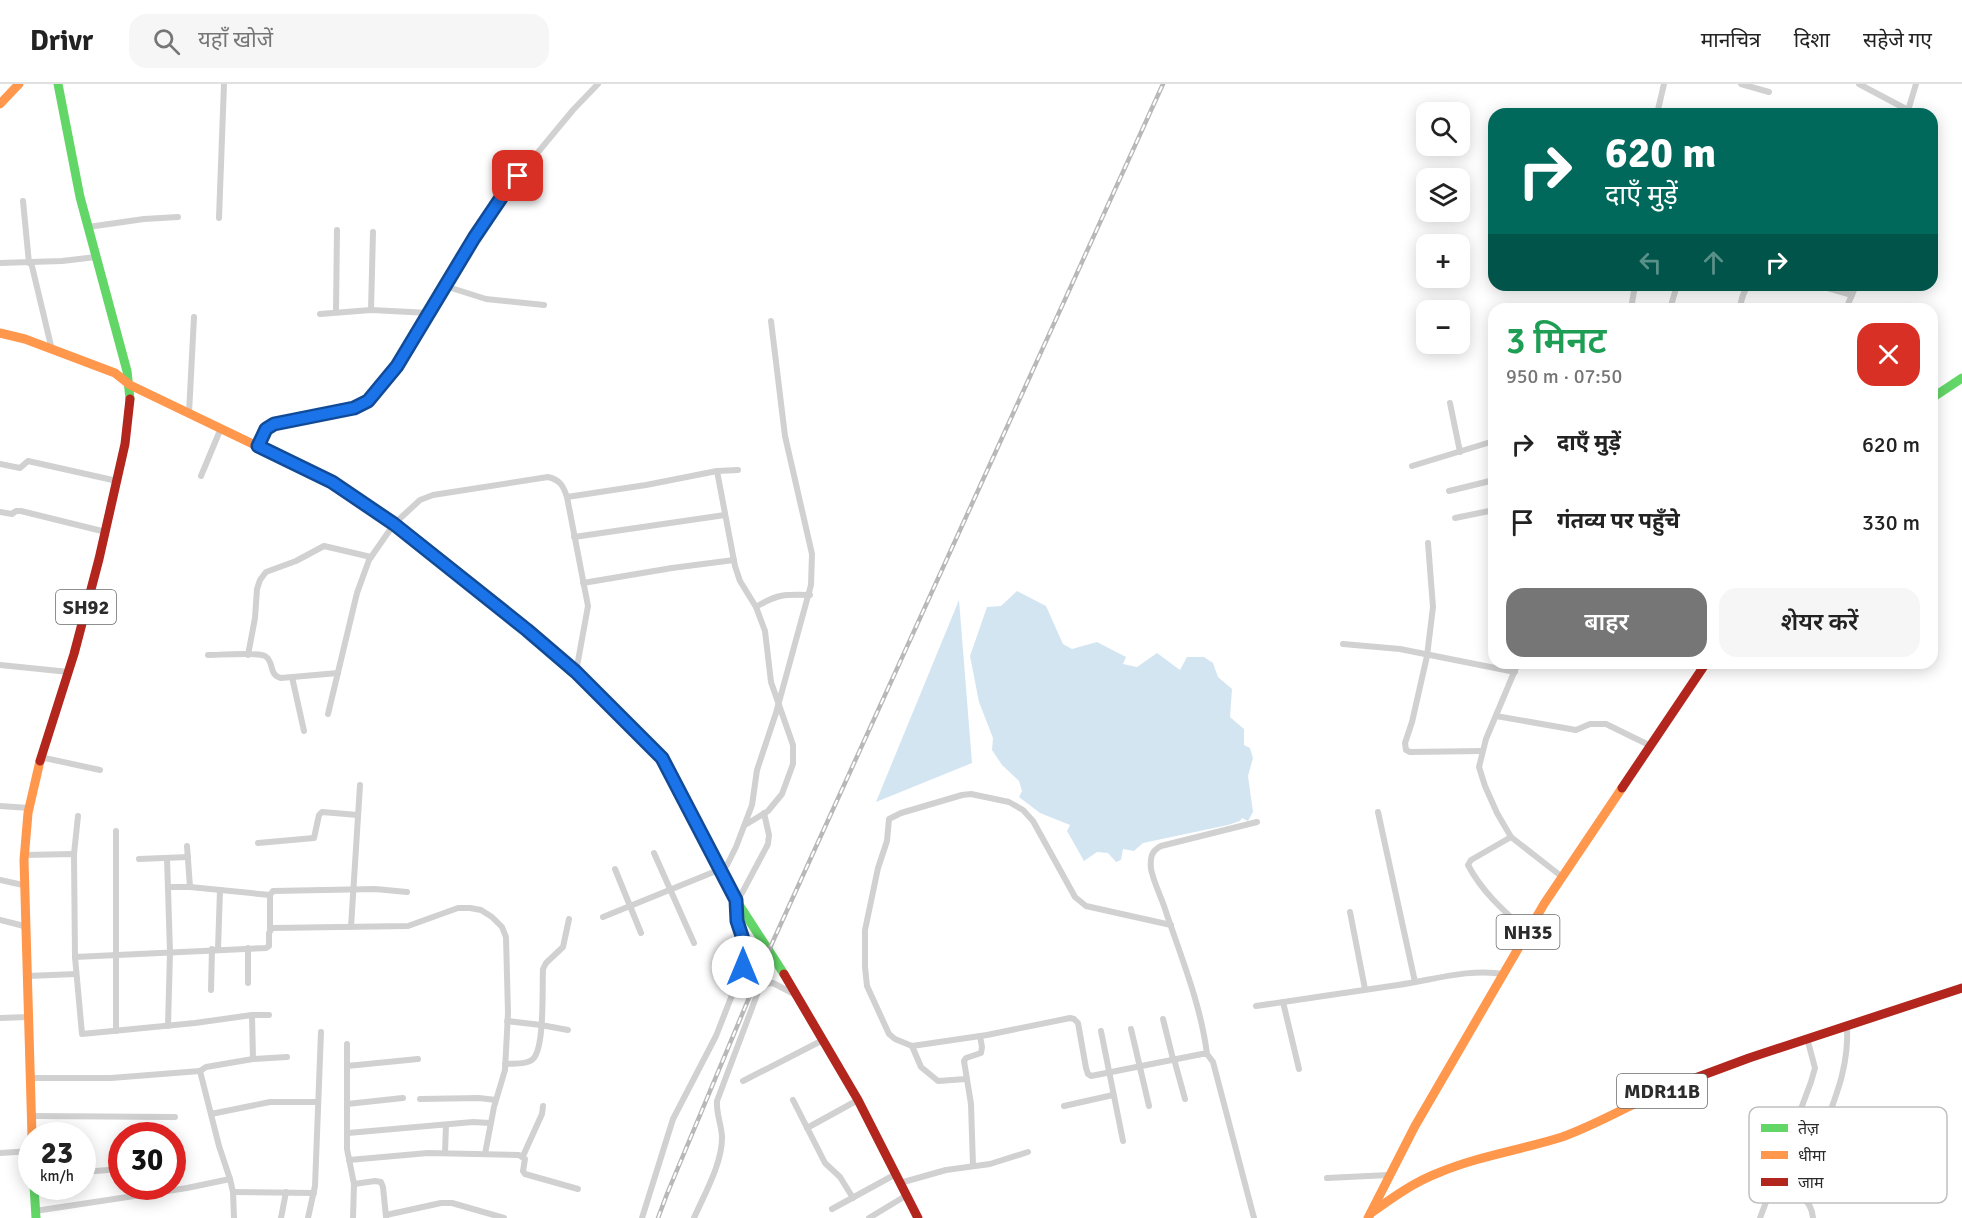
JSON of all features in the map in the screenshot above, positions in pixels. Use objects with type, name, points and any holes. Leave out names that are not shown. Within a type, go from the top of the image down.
[{"type":"main road","points":[[0,104],[19,84]]},
{"type":"main road","name":"SH92","points":[[31,1122],[23,885],[23,855],[29,808],[40,758],[69,672],[106,532],[129,414],[130,385],[88,227],[58,84]]},
{"type":"main road","points":[[0,333],[115,373],[130,385],[332,482],[394,524],[576,672],[662,758],[736,900],[798,996],[858,1100],[918,1218]]},
{"type":"main road","points":[[1938,394],[1962,378]]},
{"type":"main road","name":"NH35","points":[[1369,1215],[1415,1126],[1561,876],[1702,669]]},
{"type":"main road","name":"MDR11B","points":[[1369,1215],[1419,1181],[1438,1173],[1538,1145],[1581,1130],[1677,1085],[1807,1038],[1962,988]]},
{"type":"street","points":[[219,218],[224,84]]},
{"type":"street","points":[[258,446],[266,429],[274,424],[354,408],[368,401],[397,366],[474,238],[505,192],[573,110],[598,84]]},
{"type":"street","points":[[1658,108],[1664,84]]},
{"type":"street","points":[[1741,84],[1769,92]]},
{"type":"street","points":[[1859,84],[1901,108]]},
{"type":"street","points":[[1909,108],[1916,84]]},
{"type":"street","points":[[23,201],[30,263],[52,350]]},
{"type":"street","points":[[88,227],[178,217]]},
{"type":"street","points":[[336,312],[337,230]]},
{"type":"street","points":[[371,310],[373,232]]},
{"type":"street","points":[[0,263],[30,263],[96,257]]},
{"type":"street","points":[[445,286],[486,299],[544,305]]},
{"type":"street","points":[[1838,291],[1852,295]]},
{"type":"street","points":[[1849,303],[1854,291]]},
{"type":"street","points":[[320,314],[371,310],[430,313]]},
{"type":"street","points":[[189,413],[194,317]]},
{"type":"street","points":[[603,917],[727,865],[752,805],[757,770],[810,595],[812,554],[785,436],[771,321]]},
{"type":"street","points":[[1450,403],[1460,452]]},
{"type":"street","points":[[201,476],[221,428]]},
{"type":"street","points":[[1412,466],[1488,443]]},
{"type":"street","points":[[0,464],[20,468],[30,461],[117,482]]},
{"type":"street","points":[[567,497],[717,471],[738,470]]},
{"type":"street","points":[[717,471],[734,560],[740,581],[756,607],[765,631],[771,682],[793,745],[793,764],[782,794],[764,813],[744,825]]},
{"type":"street","points":[[328,714],[357,593],[371,557],[394,524],[420,500],[433,495],[528,479],[548,477],[558,479],[567,497],[588,606],[576,672]]},
{"type":"street","points":[[1449,491],[1488,481]]},
{"type":"street","points":[[0,512],[12,514],[21,511],[106,532]]},
{"type":"street","points":[[1455,518],[1488,511]]},
{"type":"street","points":[[574,537],[725,515]]},
{"type":"street","points":[[1428,543],[1433,607],[1427,656],[1405,743],[1406,750],[1410,752],[1482,751]]},
{"type":"street","points":[[248,655],[255,618],[257,589],[266,572],[296,561],[324,546],[371,557]]},
{"type":"street","points":[[583,583],[734,560]]},
{"type":"street","points":[[756,607],[784,594],[810,595]]},
{"type":"street","points":[[1343,644],[1400,649],[1488,667]]},
{"type":"street","points":[[208,655],[261,655],[266,657],[276,677],[338,673]]},
{"type":"street","points":[[0,665],[69,672]]},
{"type":"street","points":[[1498,669],[1515,672]]},
{"type":"street","points":[[1516,669],[1482,751],[1479,767],[1497,813],[1511,837],[1561,876]]},
{"type":"street","points":[[292,677],[304,731]]},
{"type":"street","points":[[1496,716],[1576,730],[1590,724],[1606,724],[1651,746]]},
{"type":"street","points":[[40,758],[100,770]]},
{"type":"street","points":[[351,927],[360,785]]},
{"type":"street","points":[[1171,925],[1086,906],[1075,897],[1034,821],[1023,810],[1009,802],[971,794],[962,795],[893,816],[888,824],[887,841],[878,868],[866,930],[867,986],[889,1034],[912,1046],[980,1036],[1070,1018],[1078,1023],[1088,1074],[1091,1076],[1207,1054]]},
{"type":"street","points":[[0,806],[29,808]]},
{"type":"street","points":[[1378,812],[1414,982]]},
{"type":"street","points":[[258,843],[314,838],[319,815],[322,813],[358,815]]},
{"type":"street","points":[[642,1218],[673,1119],[716,1035],[743,967],[746,953],[737,921],[736,900],[768,844],[769,835],[764,813]]},
{"type":"street","points":[[78,816],[74,854],[75,957],[82,1034],[269,1015]]},
{"type":"street","points":[[1254,1218],[1213,1062],[1207,1054],[1204,1031],[1151,867],[1151,856],[1154,850],[1161,846],[1257,822]]},
{"type":"street","points":[[116,831],[116,1032]]},
{"type":"street","points":[[1511,837],[1471,860],[1468,865],[1494,901],[1527,933]]},
{"type":"street","points":[[187,846],[190,887]]},
{"type":"street","points":[[654,853],[693,943]]},
{"type":"street","points":[[23,855],[74,854]]},
{"type":"street","points":[[140,859],[188,857]]},
{"type":"street","points":[[167,858],[170,952],[168,1026]]},
{"type":"street","points":[[615,869],[641,933]]},
{"type":"street","points":[[0,880],[23,885]]},
{"type":"street","points":[[168,887],[270,894],[277,891],[375,889],[407,892]]},
{"type":"street","points":[[212,990],[220,890]]},
{"type":"street","points":[[75,957],[269,946],[270,894]]},
{"type":"street","points":[[270,930],[272,928],[408,926],[458,908],[481,910],[502,927],[507,937],[505,1070],[490,1123],[485,1154]]},
{"type":"street","points":[[1350,912],[1365,989]]},
{"type":"street","points":[[505,1064],[533,1060],[541,1040],[543,969],[546,963],[563,947],[569,919]]},
{"type":"street","points":[[0,920],[24,926]]},
{"type":"street","points":[[248,948],[248,983]]},
{"type":"street","points":[[1256,1006],[1452,975],[1489,971],[1504,974]]},
{"type":"street","points":[[27,976],[76,974]]},
{"type":"street","points":[[694,1218],[711,1179],[722,1143],[716,1109],[717,1101],[758,992],[764,984],[773,983],[798,996]]},
{"type":"street","points":[[1283,1002],[1299,1069]]},
{"type":"street","points":[[252,1015],[253,1059]]},
{"type":"street","points":[[0,1018],[28,1017]]},
{"type":"street","points":[[1163,1019],[1185,1099]]},
{"type":"street","points":[[507,1021],[568,1030]]},
{"type":"street","points":[[1831,1107],[1845,1069],[1848,1045],[1847,1025]]},
{"type":"street","points":[[1131,1029],[1149,1106]]},
{"type":"street","points":[[1101,1031],[1123,1141]]},
{"type":"street","points":[[308,1218],[314,1193],[321,1032]]},
{"type":"street","points":[[973,1166],[970,1104],[964,1059],[981,1053],[980,1036]]},
{"type":"street","points":[[1802,1107],[1815,1068],[1807,1038]]},
{"type":"street","points":[[743,1081],[823,1040]]},
{"type":"street","points":[[346,1044],[349,1160],[354,1184],[353,1218]]},
{"type":"street","points":[[912,1046],[921,1067],[938,1081],[966,1079]]},
{"type":"street","points":[[30,1078],[111,1078],[200,1071],[206,1066],[286,1057]]},
{"type":"street","points":[[347,1066],[418,1059]]},
{"type":"street","points":[[200,1071],[233,1191],[234,1218]]},
{"type":"street","points":[[1064,1106],[1113,1095]]},
{"type":"street","points":[[347,1104],[403,1098]]},
{"type":"street","points":[[420,1099],[496,1100]]},
{"type":"street","points":[[793,1100],[825,1163],[840,1177],[853,1198]]},
{"type":"street","points":[[807,1128],[858,1100]]},
{"type":"street","points":[[211,1114],[270,1102],[318,1102]]},
{"type":"street","points":[[522,1156],[542,1114],[543,1106]]},
{"type":"street","points":[[31,1116],[175,1117]]},
{"type":"street","points":[[348,1133],[490,1123]]},
{"type":"street","points":[[445,1153],[446,1125]]},
{"type":"street","points":[[0,1153],[18,1152]]},
{"type":"street","points":[[832,1209],[898,1178],[990,1164],[1028,1152]]},
{"type":"street","points":[[349,1160],[445,1153],[522,1156]]},
{"type":"street","points":[[522,1156],[525,1160],[523,1171],[525,1174],[578,1189]]},
{"type":"street","points":[[1327,1178],[1389,1174]]},
{"type":"street","points":[[35,1214],[230,1179]]},
{"type":"street","points":[[354,1184],[381,1182],[384,1187],[386,1217],[441,1203],[452,1203],[501,1217]]},
{"type":"street","points":[[233,1191],[314,1193]]},
{"type":"street","points":[[281,1218],[286,1192]]},
{"type":"street","points":[[869,1218],[907,1195]]},
{"type":"street","points":[[1760,1218],[1766,1203]]},
{"type":"street","points":[[1809,1203],[1813,1218]]},
{"type":"water","points":[[1017,591],[1046,606],[1063,644],[1072,649],[1097,642],[1126,657],[1123,664],[1137,667],[1157,653],[1180,670],[1187,657],[1204,657],[1213,663],[1218,677],[1232,689],[1230,717],[1244,729],[1244,745],[1250,748],[1253,758],[1248,776],[1253,812],[1248,821],[1242,818],[1228,825],[1143,843],[1134,851],[1123,849],[1121,860],[1116,862],[1108,853],[1097,852],[1084,861],[1067,831],[1070,825],[1040,813],[1019,797],[1022,791],[1019,781],[1002,765],[992,750],[993,738],[979,702],[970,656],[987,607],[1001,606]]},
{"type":"water","points":[[959,600],[972,763],[876,802]]},
{"type":"railway","points":[[658,1218],[769,950],[1163,84]]},
{"type":"traffic: fast","points":[[58,84],[80,197],[127,371],[130,399]]},
{"type":"traffic: fast","points":[[1938,394],[1962,378]]},
{"type":"traffic: fast","points":[[616,712],[662,758],[736,900],[784,974]]},
{"type":"traffic: fast","points":[[35,1200],[36,1218]]},
{"type":"traffic: slow","points":[[0,104],[19,84]]},
{"type":"traffic: slow","points":[[0,333],[25,339],[115,373],[130,385],[315,474]]},
{"type":"traffic: slow","points":[[32,1122],[24,860],[28,813],[40,761]]},
{"type":"traffic: slow","points":[[1368,1218],[1415,1126],[1544,904],[1622,788]]},
{"type":"traffic: slow","points":[[1371,1213],[1420,1181],[1453,1167],[1562,1137],[1634,1104]]},
{"type":"traffic: jam","points":[[40,761],[74,654],[99,559],[125,444],[130,399]]},
{"type":"traffic: jam","points":[[315,474],[351,494],[401,529],[534,637],[616,712]]},
{"type":"traffic: jam","points":[[1622,788],[1702,669]]},
{"type":"traffic: jam","points":[[784,974],[858,1100],[918,1218]]},
{"type":"traffic: jam","points":[[1634,1104],[1679,1084],[1749,1058],[1962,988]]},
{"type":"route","points":[[518,176],[474,238],[397,366],[368,401],[354,408],[274,424],[266,429],[258,446],[332,482],[394,524],[576,672],[662,758],[736,900],[737,921],[746,953],[743,967]]}]
